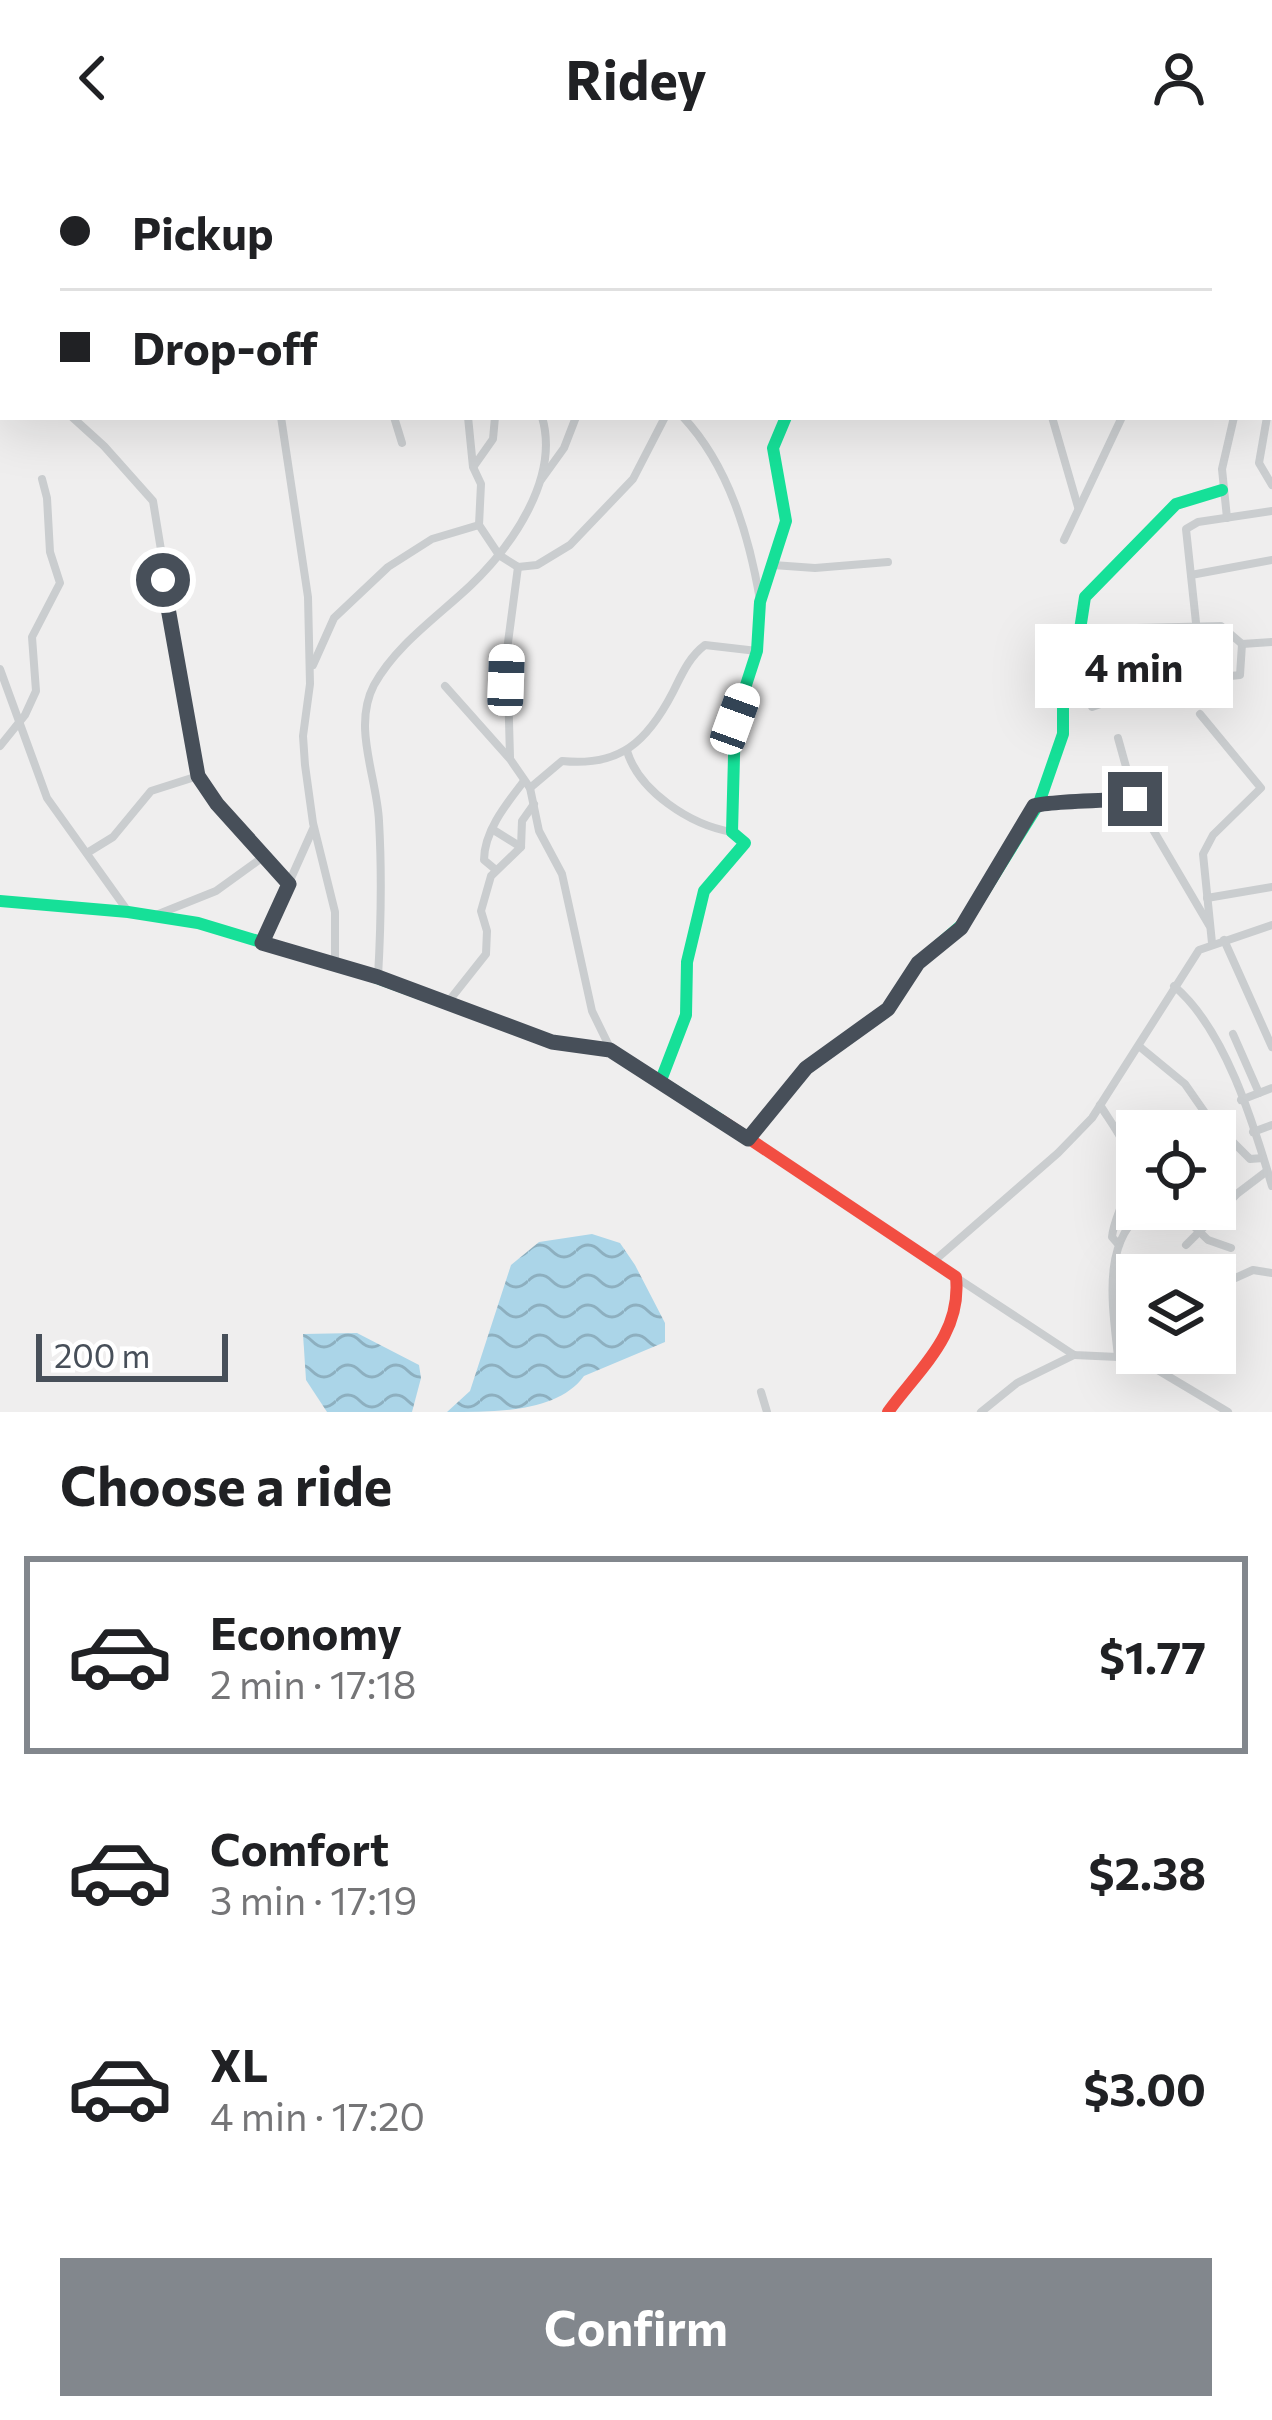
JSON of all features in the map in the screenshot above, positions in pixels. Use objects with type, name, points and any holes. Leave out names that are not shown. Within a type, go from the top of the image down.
[{"type":"street","points":[[75,420],[152,501],[198,776],[289,884]]},
{"type":"street","points":[[282,420],[303,549],[310,671],[303,736],[314,828],[335,912],[335,964]]},
{"type":"street","points":[[395,420],[402,443]]},
{"type":"street","points":[[468,420],[473,467],[481,484],[479,525],[499,554],[518,567],[537,565],[570,545],[633,479],[663,420]]},
{"type":"street","points":[[473,467],[493,439],[495,420]]},
{"type":"street","points":[[541,482],[548,445],[543,420]]},
{"type":"street","points":[[378,977],[379,823],[366,738],[368,699],[387,666],[415,635],[499,554],[564,448],[575,420]]},
{"type":"street","points":[[685,420],[735,502],[750,547],[760,602]]},
{"type":"street","points":[[732,832],[731,743],[757,651],[760,602],[786,521],[773,448],[785,420]]},
{"type":"street","points":[[1053,420],[1079,508]]},
{"type":"street","points":[[1064,540],[1121,420]]},
{"type":"street","points":[[1227,518],[1222,490],[1233,420]]},
{"type":"street","points":[[1266,420],[1259,463],[1272,485]]},
{"type":"street","points":[[0,746],[19,724],[38,682],[34,630],[60,583],[50,552],[42,479]]},
{"type":"street","points":[[748,1139],[806,1068],[888,1009],[918,963],[961,928],[1039,803],[1063,734],[1063,698],[1074,669],[1085,597],[1176,504],[1222,490]]},
{"type":"street","points":[[1202,679],[1186,529],[1272,511]]},
{"type":"street","points":[[310,671],[334,618],[382,572],[432,539],[479,525]]},
{"type":"street","points":[[1191,574],[1272,560]]},
{"type":"street","points":[[771,564],[815,568],[888,562]]},
{"type":"street","points":[[510,759],[507,650],[518,567]]},
{"type":"street","points":[[1092,707],[1115,699],[1112,652],[1129,632],[1221,626],[1242,644],[1272,642]]},
{"type":"street","points":[[496,870],[482,856],[492,830],[527,784],[562,760],[588,763],[626,751],[650,730],[698,650],[710,644],[757,651]]},
{"type":"street","points":[[1155,685],[1242,673],[1242,644]]},
{"type":"street","points":[[0,669],[47,798],[128,912]]},
{"type":"street","points":[[445,686],[527,784],[542,839],[562,874],[592,1011],[610,1050]]},
{"type":"street","points":[[1200,714],[1261,788],[1206,846],[1203,865],[1212,943]]},
{"type":"street","points":[[1118,738],[1135,799],[1210,926]]},
{"type":"street","points":[[626,751],[644,784],[745,843],[713,876],[703,896],[687,962],[686,1015],[661,1080]]},
{"type":"street","points":[[87,853],[113,838],[151,791],[198,776]]},
{"type":"street","points":[[1039,803],[1135,799]]},
{"type":"street","points":[[448,1002],[486,954],[487,931],[481,911],[496,870],[521,847],[522,821],[534,804]]},
{"type":"street","points":[[262,943],[314,828]]},
{"type":"street","points":[[492,830],[521,847]]},
{"type":"street","points":[[156,915],[216,891],[263,857]]},
{"type":"street","points":[[1207,898],[1272,887]]},
{"type":"street","points":[[0,902],[156,915],[378,977],[552,1042],[610,1050],[1074,1355]]},
{"type":"street","points":[[934,1261],[1076,1136],[1199,950],[1272,926]]},
{"type":"street","points":[[1224,940],[1272,1047]]},
{"type":"street","points":[[1174,986],[1204,1016],[1267,1163],[1272,1186]]},
{"type":"street","points":[[1233,1034],[1259,1093]]},
{"type":"street","points":[[1139,1046],[1186,1084],[1208,1117],[1250,1159],[1267,1163]]},
{"type":"street","points":[[1241,1100],[1272,1088]]},
{"type":"street","points":[[1100,1105],[1130,1156],[1130,1178],[1112,1228],[1118,1244]]},
{"type":"street","points":[[1253,1132],[1272,1125]]},
{"type":"street","points":[[1186,1245],[1267,1163]]},
{"type":"street","points":[[1116,1331],[1114,1264],[1125,1230]]},
{"type":"street","points":[[1197,1230],[1216,1245],[1231,1248]]},
{"type":"street","points":[[1236,1277],[1248,1271],[1272,1273]]},
{"type":"street","points":[[888,1412],[952,1328],[956,1277]]},
{"type":"street","points":[[981,1412],[1016,1382],[1074,1355],[1116,1357]]},
{"type":"street","points":[[1166,1374],[1228,1412]]},
{"type":"street","points":[[761,1392],[767,1412]]},
{"type":"water","points":[[592,1234],[620,1243],[635,1265],[665,1323],[665,1342],[584,1376],[573,1388],[543,1403],[447,1412],[470,1391],[511,1265],[539,1242]]},
{"type":"water","points":[[357,1333],[419,1365],[421,1378],[412,1412],[327,1412],[306,1380],[303,1334]]},
{"type":"traffic: fast","points":[[661,1080],[686,1015],[687,962],[704,891],[745,843],[732,832],[735,719],[757,651],[760,602],[786,521],[773,448],[785,420]]},
{"type":"traffic: fast","points":[[748,1139],[805,1068],[888,1009],[918,963],[965,922],[1039,803],[1063,734],[1063,698],[1074,669],[1085,597],[1176,504],[1222,490]]},
{"type":"traffic: fast","points":[[0,901],[198,923],[361,972],[552,1042],[611,1050],[721,1120]]},
{"type":"traffic: jam","points":[[721,1120],[956,1277],[956,1298],[945,1334],[888,1412]]},
{"type":"route","points":[[163,580],[198,776],[289,884],[262,943],[378,977],[552,1042],[621,1054],[748,1139],[806,1068],[888,1009],[918,963],[961,928],[1034,806],[1135,799]]}]
